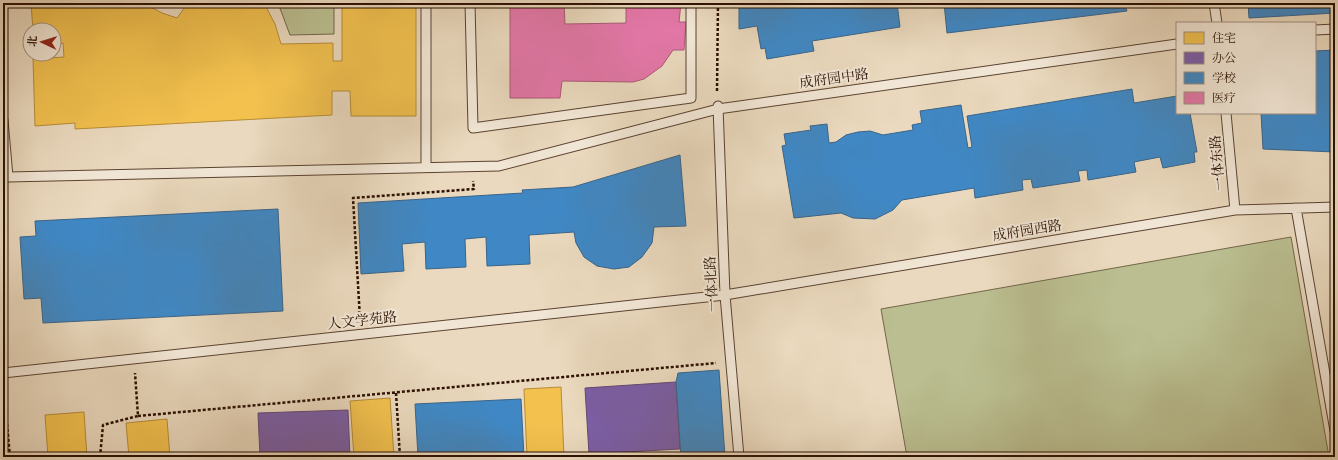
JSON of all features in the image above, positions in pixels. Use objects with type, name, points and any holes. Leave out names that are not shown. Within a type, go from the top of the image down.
[{"type":"lane","points":[[426,3],[426,166]]},
{"type":"lane","points":[[470,3],[473,128],[691,98],[691,3]]},
{"type":"lane","points":[[1214,3],[1217,22]]},
{"type":"lane","points":[[1316,30],[1335,29]]},
{"type":"lane","name":"成府园中路","points":[[3,120],[8,176],[426,166],[499,166],[718,108],[1176,44]]},
{"type":"lane","name":"一体北路","points":[[718,108],[725,295],[739,457]]},
{"type":"lane","name":"一体东路","points":[[1226,114],[1235,210]]},
{"type":"lane","name":"成府园西路","points":[[725,295],[1235,210],[1335,207]]},
{"type":"lane","points":[[1296,208],[1335,431]]},
{"type":"lane","name":"人文学苑路","points":[[3,373],[725,295]]},
{"type":"path","points":[[718,3],[718,108]]},
{"type":"path","points":[[361,334],[353,198],[474,189],[472,166]]},
{"type":"path","points":[[134,359],[138,416]]},
{"type":"path","points":[[100,457],[103,425],[138,416],[730,361]]},
{"type":"path","points":[[396,393],[400,457]]},
{"type":"path","points":[[7,424],[10,457]]},
{"type":"path","points":[[620,452],[620,457]]},
{"type":"green space","points":[[278,3],[334,3],[334,34],[290,35]]},
{"type":"green space","points":[[1291,237],[1329,457],[907,457],[881,309]]},
{"type":"building: 住宅","points":[[31,3],[143,3],[162,13],[177,18],[188,3],[264,3],[275,24],[281,44],[333,43],[333,61],[342,61],[342,3],[416,3],[416,116],[351,116],[350,91],[332,91],[332,115],[75,129],[75,123],[35,126],[33,62],[62,62],[62,57],[64,57],[62,43],[62,22],[32,22]]},
{"type":"building: 住宅","points":[[561,387],[564,457],[527,457],[524,389]]},
{"type":"building: 住宅","points":[[390,398],[394,457],[354,457],[350,401]]},
{"type":"building: 住宅","points":[[84,412],[87,457],[48,457],[45,415]]},
{"type":"building: 住宅","points":[[167,419],[170,457],[129,457],[126,423]]},
{"type":"building: 办公","points":[[676,382],[680,449],[589,454],[585,388]]},
{"type":"building: 办公","points":[[348,410],[350,457],[260,457],[258,413]]},
{"type":"building: 学校","points":[[739,3],[897,3],[900,27],[812,41],[814,51],[767,59],[765,48],[761,49],[757,26],[739,29]]},
{"type":"building: 学校","points":[[944,3],[1124,3],[1127,11],[947,33]]},
{"type":"building: 学校","points":[[1248,3],[1335,3],[1335,13],[1249,18]]},
{"type":"building: 学校","points":[[1335,50],[1335,152],[1263,149],[1261,114],[1316,114],[1316,51]]},
{"type":"building: 学校","points":[[1132,89],[1134,103],[1176,96],[1176,114],[1190,114],[1197,152],[1194,152],[1195,162],[1163,168],[1160,157],[1134,162],[1136,172],[1088,180],[1087,170],[1078,171],[1080,181],[1033,188],[1031,179],[1022,180],[1023,190],[975,198],[974,188],[902,200],[893,210],[875,219],[853,218],[841,213],[794,218],[782,146],[786,145],[784,134],[811,130],[810,126],[827,124],[829,143],[836,142],[846,135],[858,132],[870,131],[883,135],[913,130],[912,125],[922,123],[920,111],[961,105],[968,148],[972,147],[967,116]]},
{"type":"building: 学校","points":[[680,155],[686,226],[654,227],[652,243],[642,257],[629,267],[614,269],[597,266],[584,257],[576,243],[574,232],[529,235],[530,264],[487,266],[486,237],[465,239],[466,267],[426,269],[425,242],[402,244],[404,271],[361,274],[358,203],[523,193],[522,190],[573,187]]},
{"type":"building: 学校","points":[[278,209],[283,311],[43,323],[41,298],[24,299],[20,237],[36,236],[35,221]]},
{"type":"building: 学校","points":[[719,370],[725,457],[681,457],[676,382],[678,373]]},
{"type":"building: 学校","points":[[521,399],[524,457],[418,457],[415,404]]},
{"type":"building: 医疗","points":[[510,3],[564,3],[565,24],[626,23],[626,3],[681,3],[679,22],[686,22],[684,50],[673,50],[662,66],[644,79],[633,82],[562,81],[560,98],[510,98]]}]
